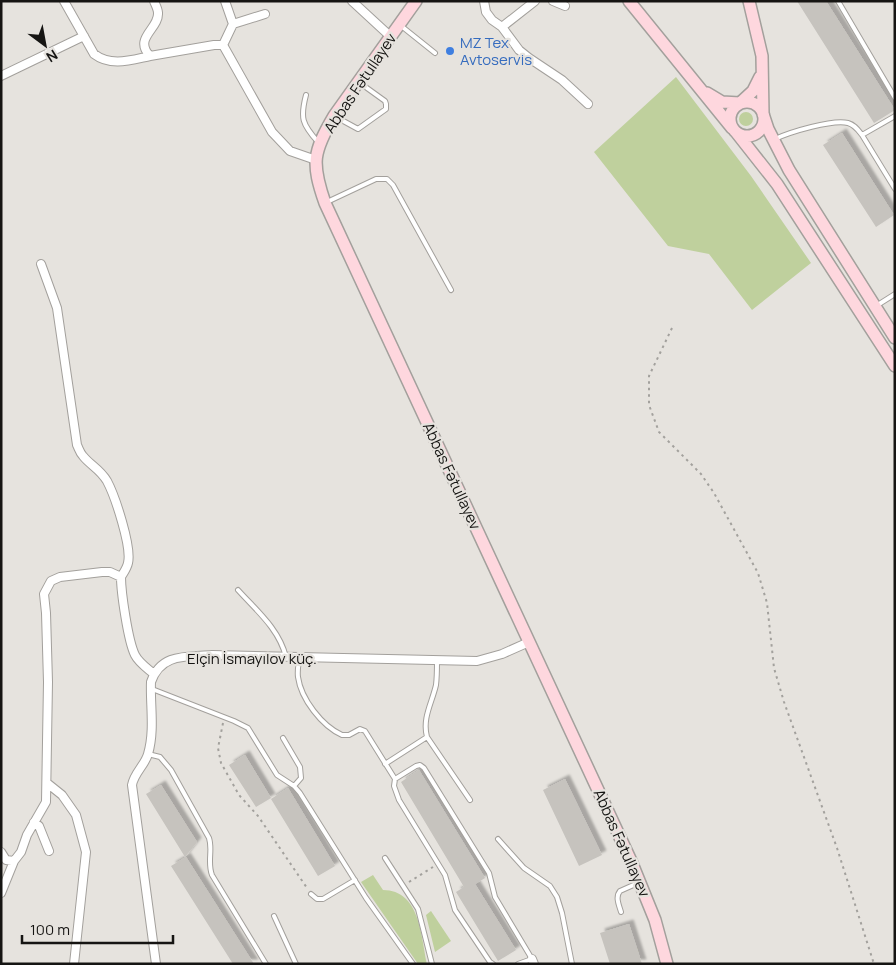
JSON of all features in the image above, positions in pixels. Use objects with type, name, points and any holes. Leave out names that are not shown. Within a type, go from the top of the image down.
[{"type":"main road","name":"Abbas Fətullayev","points":[[416,1],[334,116],[320,143],[316,160],[316,172],[325,203],[640,882],[655,920],[667,964]]},
{"type":"main road","points":[[629,1],[777,184],[895,366]]},
{"type":"main road","points":[[749,1],[761,50],[763,69],[763,124],[756,133],[746,136],[734,130],[730,122],[731,111],[753,91],[763,69]]},
{"type":"main road","points":[[696,85],[722,102],[756,104],[763,114],[773,140],[789,170],[895,338]]},
{"type":"street","points":[[64,1],[94,54],[101,59],[114,62],[223,45]]},
{"type":"street","points":[[150,56],[144,45],[158,12],[154,1]]},
{"type":"street","points":[[223,45],[233,24],[225,1]]},
{"type":"street","points":[[352,1],[391,37]]},
{"type":"street","points":[[484,1],[486,12],[492,20],[502,27],[519,50],[562,80],[588,104]]},
{"type":"street","points":[[502,27],[535,1]]},
{"type":"street","points":[[553,1],[565,6]]},
{"type":"street","points":[[233,24],[265,14]]},
{"type":"street","points":[[1,76],[84,36]]},
{"type":"street","points":[[223,45],[272,132],[290,152],[316,160]]},
{"type":"street","points":[[41,264],[57,308],[77,445],[83,456],[98,468],[107,481],[125,531],[129,562],[121,577],[121,590],[132,649],[140,662],[154,674],[151,689],[151,740],[144,764],[133,780],[132,785],[156,964]]},
{"type":"street","points":[[1,892],[14,861],[21,852],[27,835],[46,802],[48,682],[44,594],[51,582],[60,577],[110,572],[121,577]]},
{"type":"street","name":"Elçin İsmayılov küç.","points":[[154,674],[161,664],[169,660],[212,655],[467,661],[485,659],[502,654],[529,642]]},
{"type":"street","points":[[47,782],[62,794],[76,815],[86,852],[74,964]]},
{"type":"street","points":[[34,822],[39,826],[49,851]]},
{"type":"street","points":[[1,852],[6,860],[14,861]]},
{"type":"lane","points":[[838,1],[895,98]]},
{"type":"lane","points":[[400,25],[435,53]]},
{"type":"lane","points":[[334,116],[358,129],[386,109],[385,101],[359,82]]},
{"type":"lane","points":[[306,95],[302,113],[304,124],[306,129],[320,143]]},
{"type":"lane","points":[[862,136],[895,116]]},
{"type":"lane","points":[[773,140],[789,132],[835,123],[848,123],[856,127],[895,190]]},
{"type":"lane","points":[[325,203],[376,179],[386,179],[393,185],[450,290]]},
{"type":"lane","points":[[875,307],[895,294]]},
{"type":"lane","points":[[238,590],[274,629],[283,644],[286,657]]},
{"type":"lane","points":[[299,657],[298,680],[312,709],[342,735],[349,735],[363,729],[395,778],[394,786],[400,800],[439,864],[445,876],[455,910],[493,964]]},
{"type":"lane","points":[[437,661],[436,683],[426,716],[427,736],[470,800]]},
{"type":"lane","points":[[151,689],[225,717],[248,728],[277,775],[294,786],[300,793],[354,880],[412,964]]},
{"type":"lane","points":[[386,764],[427,736]]},
{"type":"lane","points":[[283,738],[301,772],[301,778],[294,786]]},
{"type":"lane","points":[[148,754],[164,760],[176,778],[209,838],[212,847],[209,862],[212,875],[266,964]]},
{"type":"lane","points":[[395,778],[416,766],[420,765],[424,768],[489,873],[495,897],[533,961],[518,964]]},
{"type":"lane","points":[[498,839],[524,868],[550,886],[557,897],[572,964]]},
{"type":"lane","points":[[385,858],[418,908],[432,964]]},
{"type":"lane","points":[[311,894],[317,899],[323,899],[354,880]]},
{"type":"lane","points":[[621,912],[617,898],[618,894],[620,891],[640,882]]},
{"type":"lane","points":[[274,916],[296,964]]},
{"type":"path","points":[[672,328],[649,376],[649,406],[660,432],[701,474],[714,493],[758,572],[767,603],[774,668],[784,702],[837,848],[874,964]]},
{"type":"path","points":[[225,717],[218,748],[221,763],[239,795],[258,816],[311,894]]},
{"type":"path","points":[[402,886],[439,864]]},
{"type":"green space","points":[[676,77],[751,176],[811,263],[752,310],[709,254],[668,246],[594,152]]},
{"type":"green space","points":[[743,112],[749,112],[753,119],[749,126],[743,126],[739,122],[739,116]]},
{"type":"green space","points":[[373,875],[383,890],[395,892],[405,898],[412,906],[417,916],[427,964],[418,964],[361,882]]},
{"type":"green space","points":[[431,911],[451,941],[435,952],[426,915]]},
{"type":"building","points":[[797,1],[826,1],[895,110],[874,123]]},
{"type":"building","points":[[842,133],[894,215],[876,227],[823,145]]},
{"type":"building","points":[[245,755],[271,798],[256,807],[229,765]]},
{"type":"building","points":[[419,770],[485,878],[475,884],[516,950],[498,961],[456,892],[464,887],[401,782]]},
{"type":"building","points":[[565,779],[602,855],[579,866],[543,790]]},
{"type":"building","points":[[161,785],[197,842],[185,857],[146,794]]},
{"type":"building","points":[[288,788],[335,866],[318,876],[271,799]]},
{"type":"building","points":[[186,857],[254,964],[233,964],[171,866]]},
{"type":"building","points":[[629,924],[642,964],[610,964],[600,933]]},
{"type":"place","name":"MZ Tex Avtoservis","points":[[450,51]]}]
